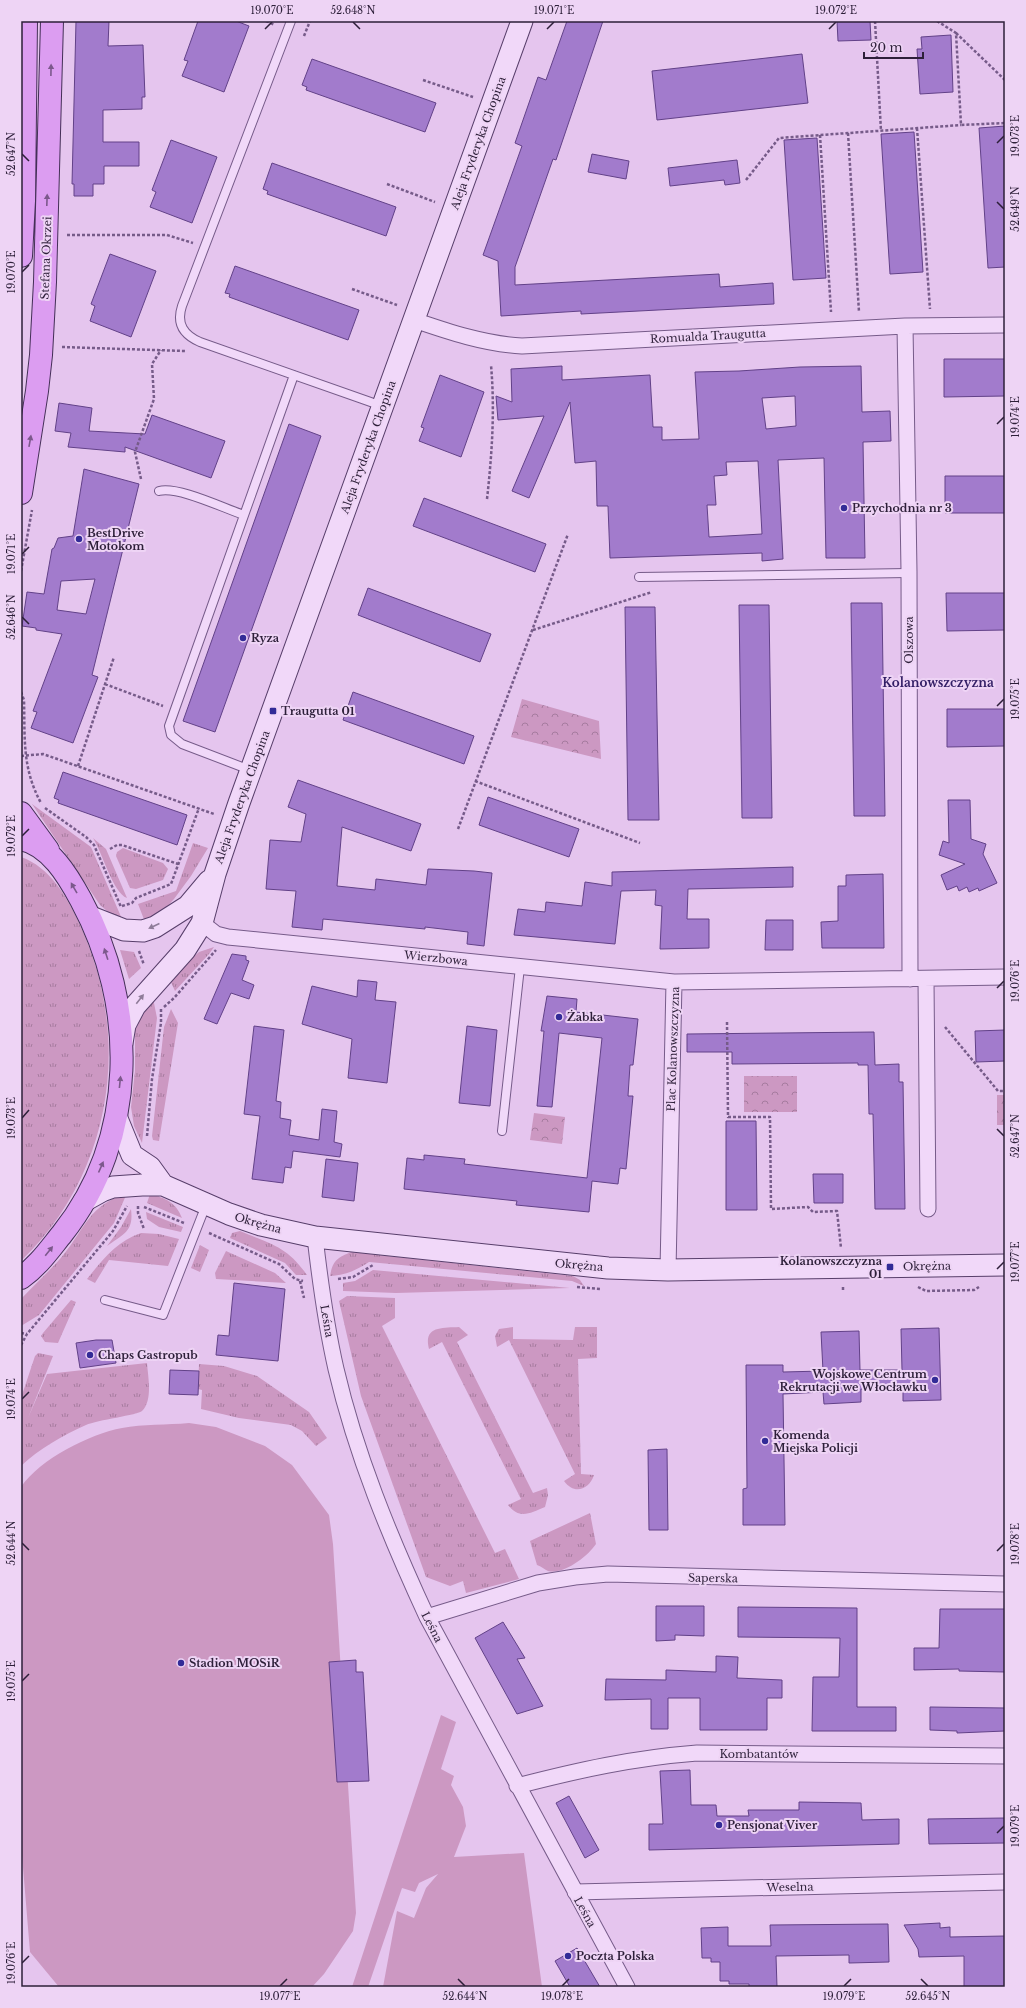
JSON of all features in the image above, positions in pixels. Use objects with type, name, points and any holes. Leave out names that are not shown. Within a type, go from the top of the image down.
[{"type":"main road","points":[[21,256],[24,201],[26,21]]},
{"type":"main road","name":"Stefana Okrzei","points":[[21,493],[36,399],[41,355],[45,282],[52,21]]},
{"type":"main road","points":[[21,813],[73,884],[91,917],[105,952],[116,992],[120,1012],[122,1047],[116,1116],[109,1148],[84,1201],[73,1220],[32,1270],[21,1278]]},
{"type":"main road","points":[[21,839],[43,849],[55,860]]},
{"type":"street","name":"Aleja Fryderyka Chopina","points":[[122,1047],[125,1025],[134,1006],[185,950],[202,923],[215,874],[251,770],[522,21]]},
{"type":"street","name":"Romualda Traugutta","points":[[415,316],[484,341],[504,345],[522,346],[905,326],[1005,325]]},
{"type":"street","name":"Olszowa","points":[[905,326],[910,979]]},
{"type":"street","name":"Aleja Fryderyka Chopina","points":[[91,917],[124,930],[140,932],[155,927],[192,902],[215,874]]},
{"type":"street","name":"Wierzbowa","points":[[202,923],[216,934],[228,937],[674,982]]},
{"type":"street","name":"Plac Kolanowszczyzna","points":[[668,1270],[674,982],[1005,977]]},
{"type":"street","points":[[926,979],[928,1209]]},
{"type":"street","points":[[116,1116],[132,1155],[150,1167],[163,1185]]},
{"type":"street","name":"Okrężna","points":[[84,1201],[113,1187],[163,1185],[260,1225],[315,1237],[585,1266],[668,1270],[1005,1265]]},
{"type":"street","name":"Leśna","points":[[315,1237],[328,1327],[346,1409],[382,1514],[427,1617],[627,1987]]},
{"type":"street","name":"Saperska","points":[[427,1617],[538,1583],[574,1577],[608,1574],[1005,1584]]},
{"type":"street","name":"Kombatantów","points":[[517,1786],[596,1766],[649,1757],[697,1753],[1005,1756]]},
{"type":"street","name":"Weselna","points":[[575,1892],[1005,1882]]},
{"type":"lane","points":[[291,21],[180,313],[180,319],[183,330],[191,338],[200,342],[383,407]]},
{"type":"lane","points":[[251,770],[190,748],[176,740],[170,730],[175,710],[294,375]]},
{"type":"lane","points":[[159,492],[166,490],[179,492],[244,515]]},
{"type":"lane","points":[[639,577],[908,573]]},
{"type":"lane","points":[[502,1131],[520,967]]},
{"type":"lane","points":[[105,1300],[163,1315],[207,1204]]},
{"type":"path","points":[[304,36],[310,21]]},
{"type":"path","points":[[875,21],[881,131]]},
{"type":"path","points":[[937,21],[956,33],[1005,80]]},
{"type":"path","points":[[956,33],[961,126]]},
{"type":"path","points":[[423,80],[492,104]]},
{"type":"path","points":[[746,180],[779,138],[1005,123]]},
{"type":"path","points":[[917,128],[932,326]]},
{"type":"path","points":[[848,133],[860,328]]},
{"type":"path","points":[[820,135],[832,330]]},
{"type":"path","points":[[387,184],[454,209]]},
{"type":"path","points":[[67,235],[167,235],[205,247]]},
{"type":"path","points":[[352,289],[415,316]]},
{"type":"path","points":[[61,347],[190,351]]},
{"type":"path","points":[[141,479],[135,452],[154,399],[152,364],[161,350]]},
{"type":"path","points":[[487,498],[492,462],[494,399],[491,365]]},
{"type":"path","points":[[458,829],[568,534]]},
{"type":"path","points":[[532,630],[655,591]]},
{"type":"path","points":[[78,766],[114,657]]},
{"type":"path","points":[[105,684],[175,710]]},
{"type":"path","points":[[21,756],[43,754],[217,814],[218,809]]},
{"type":"path","points":[[475,781],[640,843]]},
{"type":"path","points":[[121,906],[132,903],[136,898],[169,886],[199,808]]},
{"type":"path","points":[[110,849],[122,844],[178,864]]},
{"type":"path","points":[[727,1022],[728,1117],[770,1118],[772,1209],[808,1207],[812,1212],[836,1211],[843,1268],[843,1292]]},
{"type":"path","points":[[945,1027],[998,1091],[1005,1091]]},
{"type":"path","points":[[134,1202],[279,1264],[295,1279],[300,1281],[304,1299]]},
{"type":"path","points":[[139,1204],[138,1213],[144,1229]]},
{"type":"path","points":[[916,1286],[926,1291],[974,1290],[981,1286]]},
{"type":"path","points":[[21,1333],[27,1334]]},
{"type":"green space","points":[[522,699],[599,721],[601,759],[511,737]]},
{"type":"green space","points":[[32,804],[91,847],[122,919],[114,917],[100,905]]},
{"type":"green space","points":[[93,838],[106,849],[127,898],[122,895],[112,881]]},
{"type":"green space","points":[[193,843],[208,848],[191,876],[174,899],[165,909],[145,922],[138,904],[176,891]]},
{"type":"green space","points":[[123,848],[163,863],[168,869],[163,880],[136,889],[130,888],[116,856],[117,852]]},
{"type":"green space","points":[[21,857],[41,868],[49,875],[63,893],[79,923],[96,967],[106,1012],[109,1057],[105,1102],[94,1145],[76,1187],[52,1226],[21,1261]]},
{"type":"green space","points":[[214,947],[175,991],[169,978],[199,952]]},
{"type":"green space","points":[[120,950],[134,952],[141,968],[129,979]]},
{"type":"green space","points":[[152,993],[157,1018],[142,1143],[134,1126],[131,1107],[135,1071],[135,1031],[136,1023]]},
{"type":"green space","points":[[171,1009],[178,1023],[159,1141],[153,1140],[152,1136],[164,1027]]},
{"type":"green space","points":[[744,1076],[797,1076],[797,1112],[744,1112]]},
{"type":"green space","points":[[997,1095],[1005,1095],[1005,1125],[997,1125]]},
{"type":"green space","points":[[534,1113],[565,1117],[562,1144],[530,1140]]},
{"type":"green space","points":[[127,1193],[114,1223],[39,1315],[21,1326],[21,1299],[59,1260],[96,1211],[114,1198]]},
{"type":"green space","points":[[150,1194],[160,1197],[173,1204],[177,1208],[182,1218],[147,1203]]},
{"type":"green space","points":[[131,1209],[131,1223],[129,1228],[107,1246],[121,1227]]},
{"type":"green space","points":[[146,1212],[183,1227],[181,1232],[159,1227],[147,1219]]},
{"type":"green space","points":[[240,1231],[278,1247],[300,1265],[307,1275],[296,1275],[285,1263],[230,1238],[232,1233]]},
{"type":"green space","points":[[141,1233],[159,1234],[179,1239],[168,1266],[109,1260],[95,1283],[87,1279],[105,1258],[118,1246],[132,1236]]},
{"type":"green space","points":[[200,1245],[209,1250],[200,1272],[191,1268]]},
{"type":"green space","points":[[226,1251],[275,1273],[286,1283],[216,1279],[215,1273]]},
{"type":"green space","points":[[351,1252],[573,1276],[580,1280],[584,1286],[572,1281],[369,1262],[350,1272],[330,1276],[336,1260]]},
{"type":"green space","points":[[373,1270],[570,1288],[396,1293],[343,1291],[343,1283],[355,1281]]},
{"type":"green space","points":[[347,1296],[395,1298],[395,1318],[382,1326],[495,1553],[505,1549],[519,1579],[466,1593],[463,1581],[450,1586],[426,1577],[361,1396],[339,1301]]},
{"type":"green space","points":[[71,1300],[76,1302],[58,1343],[45,1342],[41,1336]]},
{"type":"green space","points":[[459,1327],[468,1335],[457,1342],[533,1493],[547,1488],[548,1495],[545,1507],[530,1513],[521,1514],[512,1510],[508,1505],[521,1499],[442,1342],[429,1349],[428,1341],[431,1332],[440,1328]]},
{"type":"green space","points":[[513,1327],[513,1339],[573,1340],[575,1327],[597,1327],[597,1358],[578,1359],[581,1474],[594,1475],[589,1484],[581,1489],[572,1488],[564,1481],[575,1474],[509,1340],[497,1347],[495,1336],[499,1329]]},
{"type":"green space","points":[[38,1353],[53,1356],[28,1418],[47,1374],[147,1363],[149,1388],[148,1401],[139,1413],[91,1423],[77,1429],[43,1448],[21,1466],[21,1398],[35,1356]]},
{"type":"green space","points":[[199,1364],[224,1366],[257,1376],[309,1412],[327,1438],[316,1446],[302,1431],[291,1425],[239,1418],[201,1409],[202,1390],[198,1389]]},
{"type":"green space","name":"Stadion MOSiR","points":[[189,1423],[216,1427],[265,1446],[292,1465],[329,1515],[333,1544],[356,1913],[353,1931],[324,1974],[312,1987],[59,1987],[30,1952],[21,1843],[21,1487],[40,1467],[53,1458],[67,1449],[95,1436],[122,1428]]},
{"type":"green space","points":[[590,1513],[596,1544],[582,1559],[561,1570],[554,1571],[548,1571],[537,1565],[530,1541]]},
{"type":"green space","points":[[441,1715],[456,1722],[441,1769],[454,1776],[451,1785],[463,1807],[466,1826],[454,1857],[524,1853],[542,1987],[383,1987],[397,1911],[414,1918],[426,1888],[438,1874],[419,1883],[415,1892],[402,1888],[368,1987],[352,1987]]},
{"type":"building","points":[[76,21],[109,21],[108,46],[143,45],[145,97],[142,97],[142,109],[103,110],[103,142],[139,142],[139,166],[104,166],[104,184],[93,184],[93,196],[74,196],[74,184],[72,184]]},
{"type":"building","points":[[198,21],[236,21],[249,26],[224,92],[182,76],[188,61],[184,60]]},
{"type":"building","points":[[567,21],[603,21],[556,160],[553,159],[515,267],[515,285],[719,274],[720,287],[773,283],[774,304],[581,314],[581,311],[501,316],[498,261],[483,255],[522,146],[515,143],[538,77],[546,80]]},
{"type":"building","points":[[837,21],[870,21],[871,40],[838,41]]},
{"type":"building","points":[[951,35],[953,92],[920,94],[917,49],[922,49],[921,37]]},
{"type":"building","points":[[802,54],[808,103],[657,120],[652,71]]},
{"type":"building","points":[[312,59],[436,103],[425,132],[306,90],[307,87],[302,85]]},
{"type":"building","points":[[1005,126],[1005,267],[988,268],[979,128]]},
{"type":"building","points":[[914,132],[923,272],[890,274],[881,134]]},
{"type":"building","points":[[817,138],[826,278],[793,280],[784,140]]},
{"type":"building","points":[[171,140],[217,157],[192,223],[150,207],[156,192],[152,190]]},
{"type":"building","points":[[592,154],[629,161],[626,179],[588,172]]},
{"type":"building","points":[[737,160],[740,183],[725,185],[724,180],[670,186],[668,168]]},
{"type":"building","points":[[272,163],[396,207],[386,236],[267,194],[268,191],[263,189]]},
{"type":"building","points":[[110,254],[156,271],[131,337],[90,321],[95,306],[91,304]]},
{"type":"building","points":[[235,266],[359,310],[348,340],[229,297],[230,294],[225,293]]},
{"type":"building","points":[[944,359],[1005,359],[1005,396],[944,397]]},
{"type":"building","points":[[562,366],[562,380],[650,375],[653,427],[662,427],[662,440],[699,439],[695,372],[800,367],[861,366],[862,412],[890,411],[891,441],[863,442],[865,558],[826,558],[824,458],[778,460],[783,559],[762,561],[762,553],[610,558],[608,506],[597,506],[596,461],[575,463],[570,402],[529,498],[512,491],[544,416],[498,420],[496,396],[512,402],[511,369]],"holes":[[[795,396],[796,426],[766,429],[762,398]],[[758,461],[762,534],[709,537],[707,505],[716,505],[714,476],[727,475],[726,462]]]},
{"type":"building","points":[[440,375],[484,392],[461,457],[419,441],[424,428],[421,427]]},
{"type":"building","points":[[59,403],[92,408],[89,431],[145,434],[152,415],[225,441],[211,478],[125,447],[125,452],[68,447],[71,433],[55,431]]},
{"type":"building","points":[[289,424],[321,436],[215,732],[183,721]]},
{"type":"building","points":[[84,469],[139,484],[92,675],[98,677],[73,743],[31,728],[37,712],[33,711],[62,634],[22,626],[27,592],[44,594],[52,549],[54,548],[58,538],[73,536]],"holes":[[[95,579],[86,614],[57,610],[61,581]]]},
{"type":"building","points":[[945,476],[1005,476],[1005,513],[945,513]]},
{"type":"building","points":[[424,498],[546,544],[535,572],[413,526]]},
{"type":"building","points":[[368,588],[491,634],[480,662],[358,615]]},
{"type":"building","points":[[946,593],[1005,593],[1005,630],[947,631]]},
{"type":"building","points":[[851,603],[882,603],[885,816],[854,816]]},
{"type":"building","points":[[739,605],[769,605],[772,818],[742,818]]},
{"type":"building","points":[[625,607],[655,607],[659,820],[628,820]]},
{"type":"building","points":[[353,692],[474,736],[464,764],[343,720]]},
{"type":"building","points":[[947,709],[1005,709],[1005,746],[947,747]]},
{"type":"building","points":[[63,772],[187,815],[177,845],[58,803],[59,800],[54,798]]},
{"type":"building","points":[[298,780],[421,824],[411,851],[342,827],[337,886],[375,890],[376,879],[426,885],[428,869],[492,873],[484,946],[467,944],[468,932],[425,927],[425,929],[323,919],[322,930],[292,927],[296,891],[266,889],[270,840],[301,842],[306,814],[288,807]]},
{"type":"building","points":[[488,797],[579,829],[569,857],[479,825]]},
{"type":"building","points":[[948,800],[970,800],[971,839],[986,844],[983,854],[997,883],[979,891],[978,888],[969,892],[967,887],[959,891],[957,886],[947,890],[941,875],[965,864],[939,855],[943,841],[949,843]]},
{"type":"building","points":[[793,867],[793,887],[688,889],[687,919],[709,919],[709,948],[660,949],[662,906],[655,905],[656,890],[621,891],[615,944],[514,935],[518,909],[545,912],[546,902],[582,906],[585,882],[612,886],[612,872]]},
{"type":"building","points":[[883,874],[884,948],[822,948],[821,922],[838,921],[838,886],[846,886],[846,875]]},
{"type":"building","points":[[766,920],[793,920],[793,950],[765,950]]},
{"type":"building","points":[[232,954],[246,956],[246,960],[249,961],[242,980],[254,985],[249,999],[231,993],[217,1024],[204,1019]]},
{"type":"building","points":[[358,980],[377,982],[375,1000],[396,1002],[387,1083],[348,1078],[352,1039],[302,1024],[312,986],[357,997]]},
{"type":"building","points":[[547,996],[577,999],[576,1012],[638,1019],[633,1065],[630,1065],[628,1096],[633,1096],[626,1169],[620,1168],[618,1184],[592,1181],[589,1212],[516,1205],[517,1201],[404,1189],[407,1158],[424,1160],[424,1155],[465,1159],[464,1164],[587,1178],[602,1038],[559,1033],[552,1107],[537,1106],[544,1031],[541,1031]]},
{"type":"building","points":[[254,1026],[284,1030],[276,1101],[281,1102],[280,1118],[291,1120],[289,1135],[319,1140],[322,1109],[337,1111],[334,1142],[342,1144],[340,1157],[293,1151],[291,1168],[285,1167],[283,1183],[252,1179],[260,1116],[244,1114]]},
{"type":"building","points":[[467,1026],[497,1030],[490,1106],[459,1103]]},
{"type":"building","points":[[1005,1030],[1005,1061],[976,1062],[975,1031]]},
{"type":"building","points":[[874,1032],[875,1065],[899,1064],[899,1082],[903,1082],[905,1209],[875,1209],[873,1114],[869,1114],[868,1065],[858,1065],[858,1063],[732,1064],[732,1052],[687,1052],[687,1034]]},
{"type":"building","points":[[726,1121],[756,1121],[757,1210],[726,1210]]},
{"type":"building","points":[[326,1159],[358,1163],[354,1201],[322,1197]]},
{"type":"building","points":[[813,1174],[843,1174],[843,1203],[814,1203]]},
{"type":"building","points":[[234,1283],[285,1289],[278,1361],[216,1355],[218,1335],[229,1336]]},
{"type":"building","points":[[939,1328],[941,1400],[903,1401],[903,1389],[861,1389],[861,1402],[824,1404],[823,1392],[783,1394],[785,1525],[743,1525],[743,1489],[747,1488],[746,1365],[783,1365],[783,1372],[823,1371],[821,1332],[859,1331],[860,1370],[902,1370],[901,1329]]},
{"type":"building","points":[[96,1340],[112,1340],[116,1363],[80,1368],[76,1343]]},
{"type":"building","points":[[170,1370],[199,1371],[198,1395],[169,1394]]},
{"type":"building","points":[[667,1449],[668,1530],[649,1530],[648,1450]]},
{"type":"building","points":[[656,1606],[704,1606],[704,1636],[675,1635],[675,1640],[656,1641]]},
{"type":"building","points":[[738,1607],[857,1608],[857,1707],[896,1707],[896,1731],[812,1731],[813,1677],[839,1677],[840,1638],[738,1637]]},
{"type":"building","points":[[940,1609],[1005,1609],[1005,1672],[959,1671],[959,1669],[914,1670],[914,1648],[939,1648]]},
{"type":"building","points":[[503,1622],[525,1658],[517,1659],[543,1706],[517,1714],[475,1638]]},
{"type":"building","points":[[716,1656],[738,1657],[737,1678],[782,1680],[782,1698],[767,1698],[767,1730],[700,1730],[700,1698],[668,1698],[668,1729],[651,1729],[651,1699],[605,1700],[606,1679],[666,1680],[666,1670],[716,1672]]},
{"type":"building","points":[[356,1660],[356,1672],[363,1672],[369,1781],[337,1782],[329,1662]]},
{"type":"building","points":[[930,1707],[1005,1708],[1005,1731],[957,1733],[957,1731],[930,1730]]},
{"type":"building","points":[[690,1770],[691,1805],[716,1805],[717,1816],[749,1816],[748,1810],[799,1810],[799,1802],[861,1803],[862,1820],[899,1819],[899,1844],[649,1850],[649,1824],[663,1824],[660,1771]]},
{"type":"building","points":[[569,1796],[599,1850],[585,1858],[556,1803]]},
{"type":"building","points":[[1005,1818],[1005,1843],[929,1844],[928,1819]]},
{"type":"building","points":[[940,1923],[940,1928],[950,1927],[950,1937],[1005,1936],[1005,1987],[964,1987],[964,1956],[919,1957],[918,1949],[904,1925]]},
{"type":"building","points":[[888,1924],[889,1962],[849,1963],[849,1955],[776,1956],[777,1987],[749,1987],[749,1984],[729,1984],[729,1981],[720,1981],[720,1962],[711,1962],[711,1958],[702,1958],[701,1928],[728,1927],[728,1946],[771,1946],[770,1925]]},
{"type":"building","points":[[577,1948],[600,1987],[570,1987],[555,1961]]},
{"type":"place","name":"Przychodnia nr 3","points":[[844,508]]},
{"type":"place","name":"BestDrive Motokom","points":[[79,539]]},
{"type":"place","name":"Ryza","points":[[243,638]]},
{"type":"place","name":"Traugutta 01","points":[[273,711]]},
{"type":"place","name":"Żabka","points":[[559,1017]]},
{"type":"place","name":"Kolanowszczyzna 01","points":[[890,1267]]},
{"type":"place","name":"Chaps Gastropub","points":[[90,1355]]},
{"type":"place","name":"Wojskowe Centrum Rekrutacji we Włocławku","points":[[935,1380]]},
{"type":"place","name":"Komenda Miejska Policji","points":[[765,1441]]},
{"type":"place","name":"Stadion MOSiR","points":[[181,1663]]},
{"type":"place","name":"Pensjonat Viver","points":[[719,1825]]},
{"type":"place","name":"Poczta Polska","points":[[568,1956]]},
{"type":"district","name":"Kolanowszczyzna","points":[[938,682]]}]
